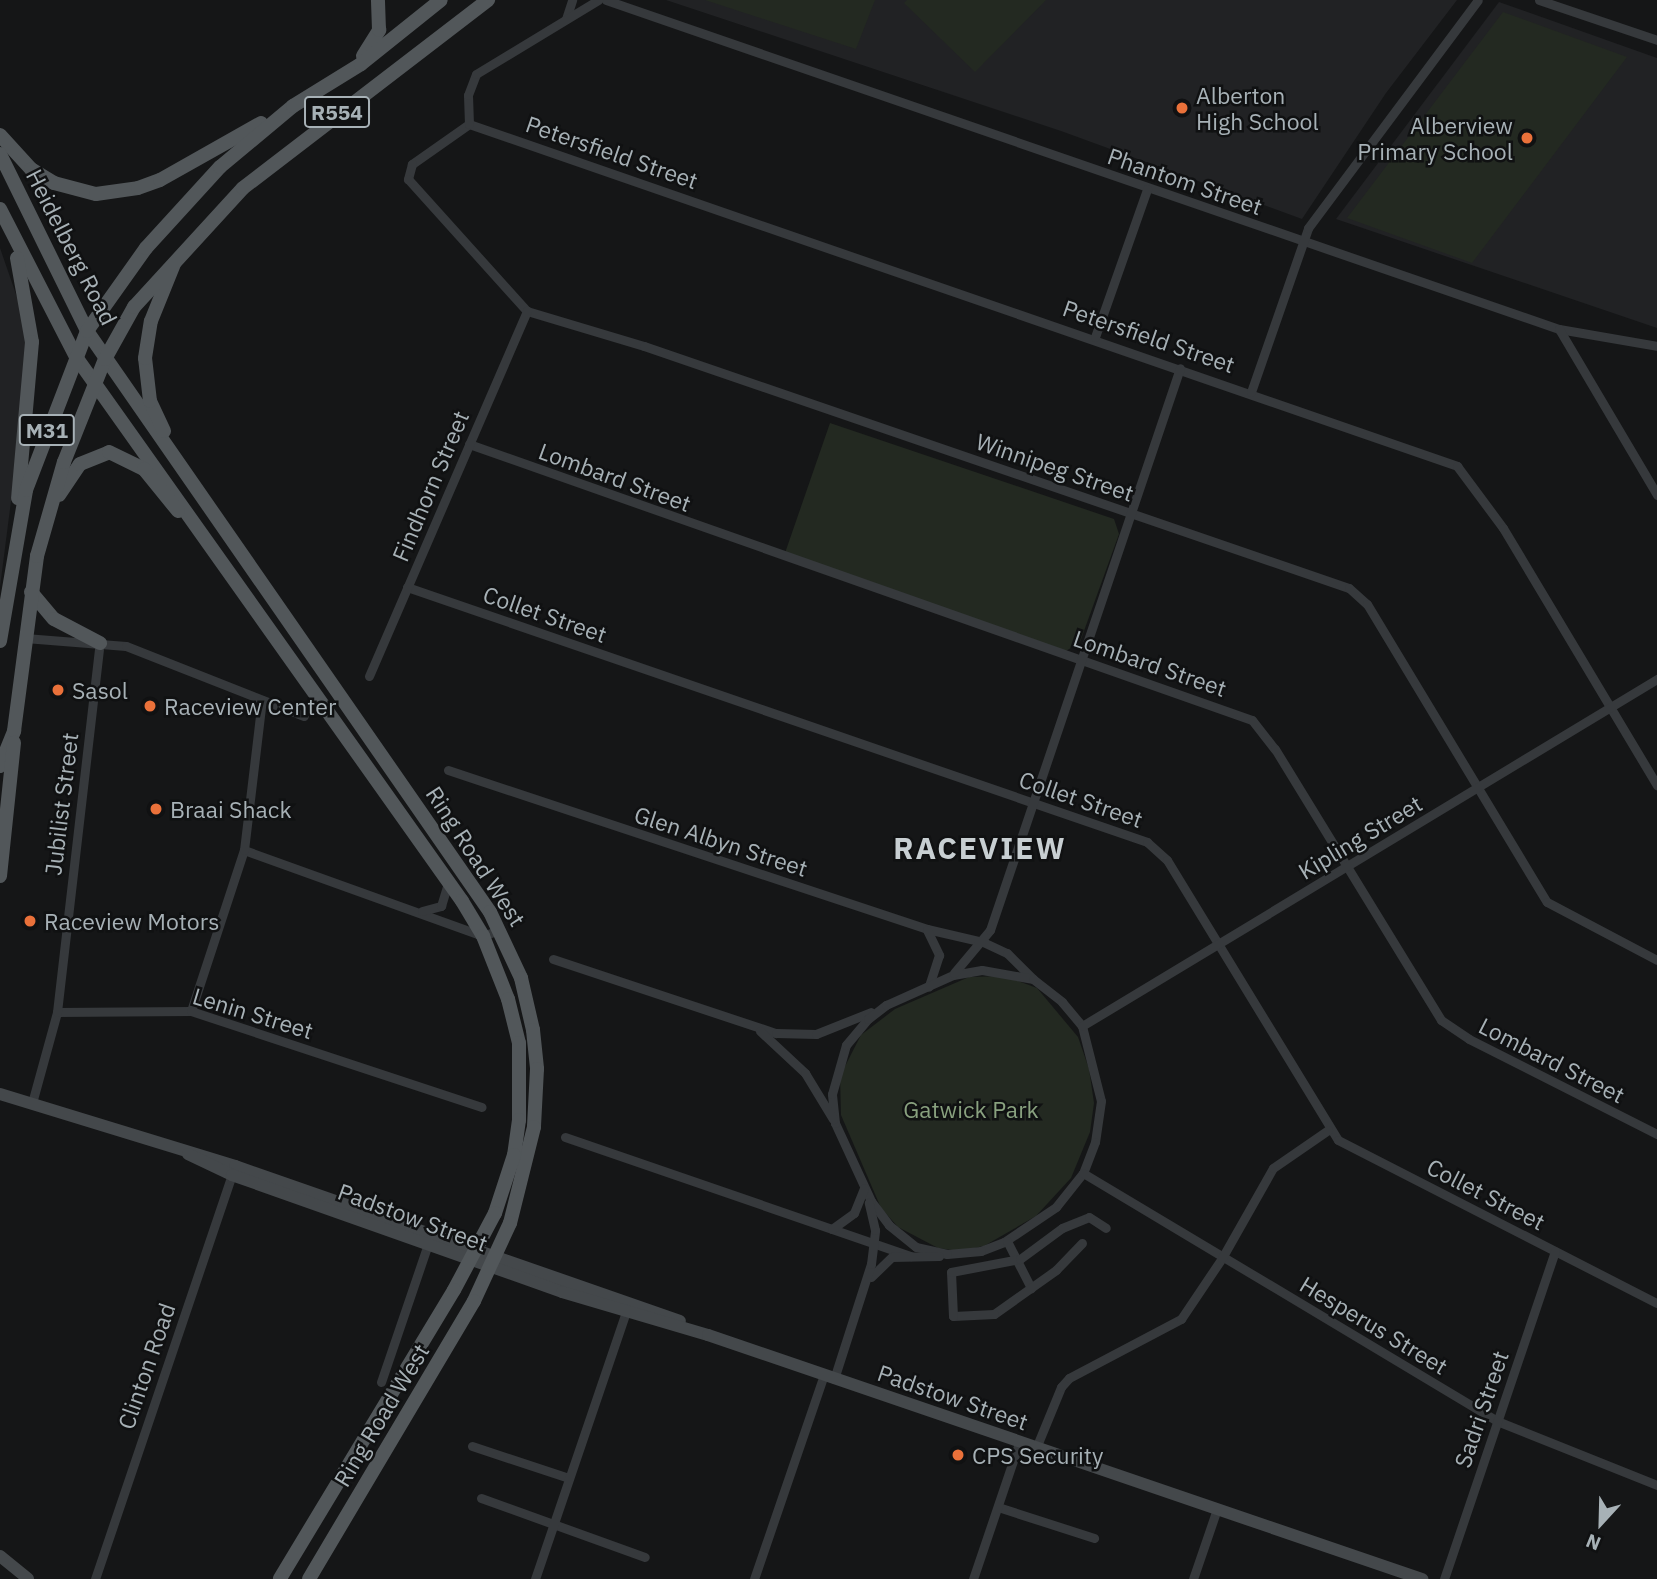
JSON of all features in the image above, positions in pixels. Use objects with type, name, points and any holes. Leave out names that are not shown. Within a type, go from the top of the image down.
[{"type":"main road","points":[[344,74],[363,56],[379,30],[378,0]]},
{"type":"main road","name":"R554","points":[[76,357],[87,331],[182,206],[220,167],[293,106],[344,74],[441,0]]},
{"type":"main road","name":"R554","points":[[94,384],[134,307],[175,259],[243,188],[488,0]]},
{"type":"main road","points":[[0,135],[31,169],[54,183],[75,191],[114,193],[160,180],[293,106]]},
{"type":"main road","name":"Heidelberg Road","points":[[0,154],[87,331],[105,359]]},
{"type":"main road","name":"Heidelberg Road","points":[[0,209],[76,357],[94,384]]},
{"type":"main road","points":[[13,236],[32,342],[17,534]]},
{"type":"main road","points":[[175,259],[146,337],[145,378],[150,401],[182,469]]},
{"type":"main road","name":"M31","points":[[0,642],[17,534],[37,456],[76,357]]},
{"type":"main road","name":"Ring Road West","points":[[105,359],[314,663],[459,864],[499,930],[527,1005],[537,1088],[524,1183],[493,1262],[438,1365],[309,1579]]},
{"type":"main road","name":"M31","points":[[0,766],[15,731],[32,592],[50,511],[94,384]]},
{"type":"main road","name":"Ring Road West","points":[[94,384],[448,880],[483,936],[508,999],[522,1085],[514,1155],[495,1213],[473,1256],[281,1579]]},
{"type":"main road","points":[[50,511],[80,464],[109,452],[144,469],[207,541]]},
{"type":"main road","points":[[32,592],[54,619],[100,643]]},
{"type":"main road","points":[[0,876],[15,731]]},
{"type":"street","points":[[566,19],[572,0]]},
{"type":"street","points":[[527,311],[408,179],[411,164],[469,124],[468,96],[476,74],[598,0]]},
{"type":"street","name":"Phantom Street","points":[[606,0],[1147,189],[1559,329],[1657,346]]},
{"type":"street","points":[[1251,392],[1302,242],[1479,0]]},
{"type":"street","points":[[1539,0],[1657,40]]},
{"type":"street","name":"Petersfield Street","points":[[469,124],[1435,455],[1463,471],[1503,527],[1657,785]]},
{"type":"street","points":[[1095,337],[1147,189]]},
{"type":"street","name":"Findhorn Street","points":[[369,676],[527,311]]},
{"type":"street","name":"Winnipeg Street","points":[[527,311],[644,346],[1337,583],[1359,595],[1547,902],[1657,960]]},
{"type":"street","points":[[1559,329],[1657,495]]},
{"type":"street","points":[[953,975],[983,942],[1035,802],[1180,368]]},
{"type":"street","name":"Lombard Street","points":[[469,444],[1252,720],[1347,867],[1430,1008],[1454,1031],[1657,1134]]},
{"type":"street","name":"Collet Street","points":[[407,587],[1035,802],[1160,850],[1219,944],[1328,1130],[1349,1147],[1657,1303]]},
{"type":"street","points":[[25,638],[100,643],[142,652],[304,716]]},
{"type":"street","name":"Jubilist Street","points":[[57,1012],[100,643]]},
{"type":"street","name":"Kipling Street","points":[[1082,1026],[1657,679]]},
{"type":"street","points":[[191,1011],[244,850],[262,701]]},
{"type":"street","name":"Glen Albyn Street","points":[[449,770],[927,929],[983,942],[1007,953],[1033,979]]},
{"type":"street","points":[[244,850],[483,936],[499,930]]},
{"type":"street","points":[[421,912],[441,906],[448,896],[448,880]]},
{"type":"street","points":[[927,929],[939,955],[929,986]]},
{"type":"street","points":[[554,959],[757,1028],[816,1034],[953,975],[995,970],[1033,979],[1062,1002],[1082,1026],[1101,1101],[1095,1142],[1083,1173],[1056,1207],[1007,1241],[958,1255],[911,1256],[884,1260],[867,1282]]},
{"type":"street","points":[[835,1123],[832,1094],[841,1056],[852,1034],[886,1005]]},
{"type":"street","name":"Lenin Street","points":[[57,1012],[191,1011],[482,1107]]},
{"type":"street","points":[[32,1103],[57,1012]]},
{"type":"street","points":[[757,1028],[804,1073],[835,1123],[865,1191],[889,1225],[916,1247],[958,1255]]},
{"type":"street","name":"Padstow Street","points":[[0,1094],[188,1154],[428,1244],[493,1262],[1216,1512],[1417,1578]]},
{"type":"street","points":[[1036,1448],[1061,1387],[1069,1378],[1181,1319],[1223,1258],[1273,1168],[1328,1130]]},
{"type":"street","points":[[565,1137],[911,1256]]},
{"type":"street","name":"Padstow Street","points":[[233,1171],[473,1256]]},
{"type":"street","name":"Clinton Road","points":[[94,1579],[233,1171]]},
{"type":"street","name":"Hesperus Street","points":[[1083,1173],[1497,1421],[1657,1485]]},
{"type":"street","points":[[832,1229],[853,1213],[865,1191]]},
{"type":"street","points":[[754,1579],[867,1282],[874,1245],[865,1191]]},
{"type":"street","points":[[1082,1244],[1031,1288],[994,1314],[953,1316],[951,1272],[1017,1260],[1062,1228],[1089,1217],[1106,1228]]},
{"type":"street","points":[[1007,1241],[1031,1288]]},
{"type":"street","points":[[381,1382],[428,1244]]},
{"type":"street","name":"Sadri Street","points":[[1444,1579],[1555,1251]]},
{"type":"street","points":[[535,1579],[627,1308]]},
{"type":"street","points":[[973,1579],[1019,1443]]},
{"type":"street","points":[[472,1446],[569,1478]]},
{"type":"street","points":[[481,1498],[645,1557]]},
{"type":"street","points":[[998,1507],[1094,1538]]},
{"type":"street","points":[[1193,1579],[1216,1512]]},
{"type":"street","points":[[0,1556],[27,1579]]},
{"type":"shaded area","name":"Alberton High School","points":[[666,0],[1457,0],[1386,93],[1302,219],[1061,131]]},
{"type":"shaded area","name":"Alberview Primary School","points":[[1499,2],[1657,58],[1657,328],[1336,219]]},
{"type":"shaded area","points":[[0,248],[28,329],[25,392],[0,587]]},
{"type":"green space","points":[[705,0],[875,0],[856,49]]},
{"type":"green space","points":[[907,0],[1046,0],[975,72],[904,3]]},
{"type":"green space","points":[[1503,12],[1627,57],[1472,263],[1347,218]]},
{"type":"green space","points":[[830,423],[1114,519],[1119,534],[1080,642],[1066,651],[785,553]]},
{"type":"green space","name":"Gatwick Park","points":[[1004,976],[1037,988],[1078,1037],[1089,1069],[1094,1103],[1090,1132],[1071,1178],[1036,1216],[984,1246],[959,1251],[938,1248],[898,1227],[881,1208],[841,1115],[840,1076],[861,1035],[895,1009],[969,977]]},
{"type":"place","name":"Alberton High School","points":[[1182,108]]},
{"type":"place","name":"Alberview Primary School","points":[[1527,138]]},
{"type":"place","name":"Sasol","points":[[58,690]]},
{"type":"place","name":"Raceview Center","points":[[150,706]]},
{"type":"place","name":"Braai Shack","points":[[156,809]]},
{"type":"place","name":"Raceview Motors","points":[[30,921]]},
{"type":"place","name":"CPS Security","points":[[958,1455]]},
{"type":"district","name":"RACEVIEW","points":[[980,848]]}]
